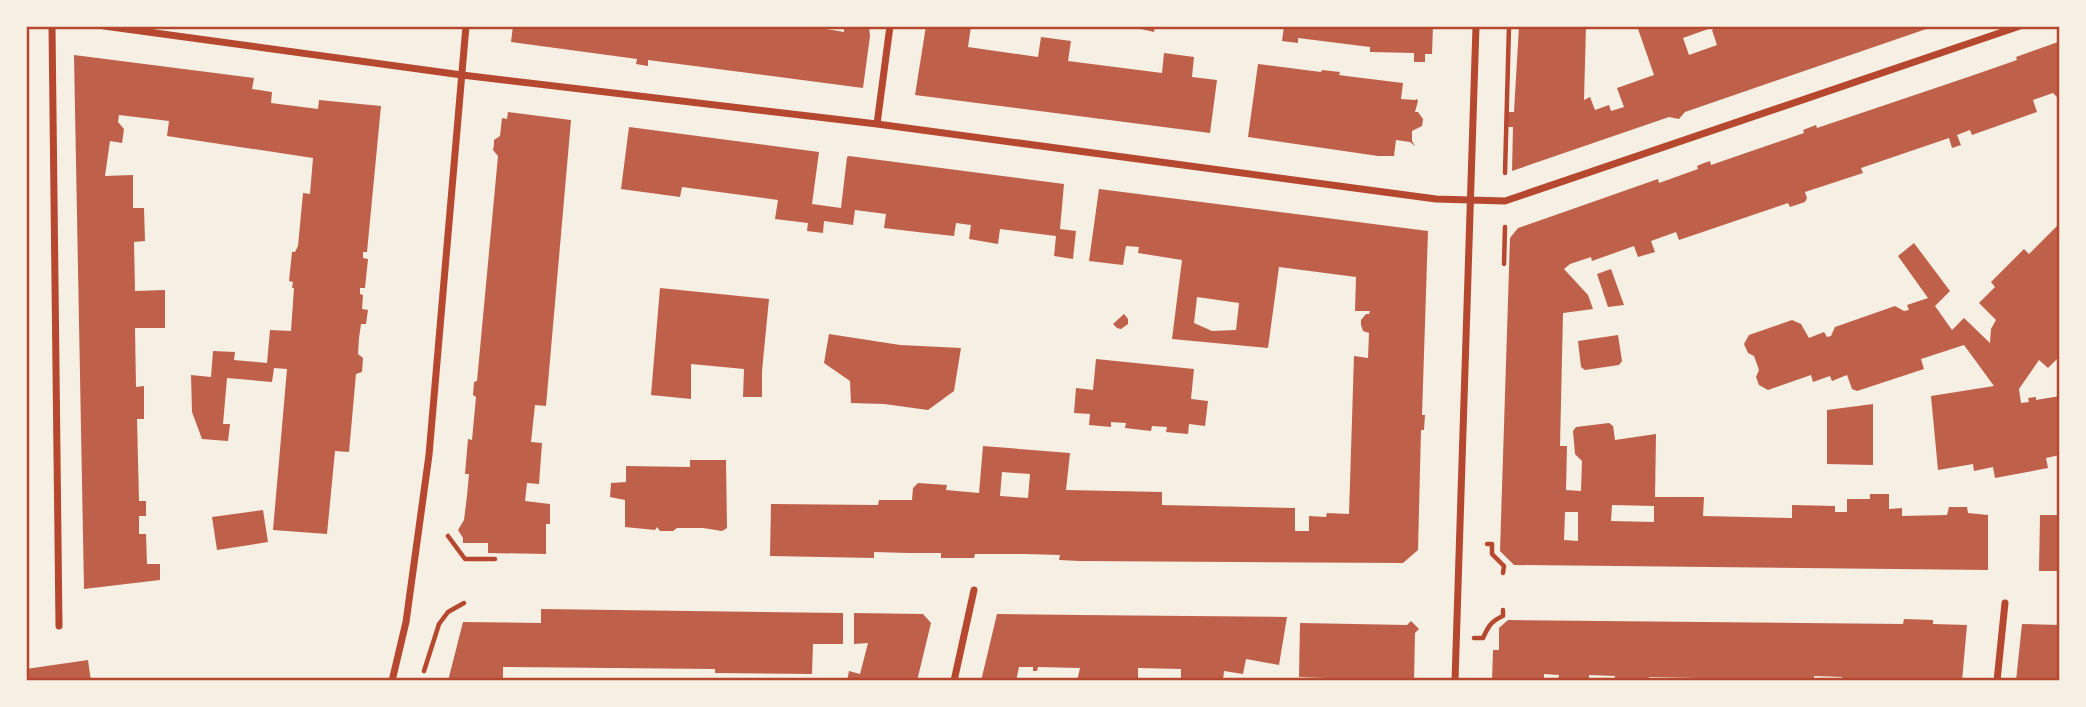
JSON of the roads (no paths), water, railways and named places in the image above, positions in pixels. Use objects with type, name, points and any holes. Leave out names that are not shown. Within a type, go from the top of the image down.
[{"type":"street","points":[[52,26],[59,626]]},
{"type":"street","points":[[104,26],[461,75],[877,124],[1470,201],[1505,201],[2020,26]]},
{"type":"street","points":[[392,681],[406,622],[429,455],[467,26]]},
{"type":"street","points":[[877,124],[890,26]]},
{"type":"street","points":[[1455,681],[1476,26]]},
{"type":"street","points":[[954,681],[974,590]]},
{"type":"street","points":[[1997,681],[2005,603]]}]
